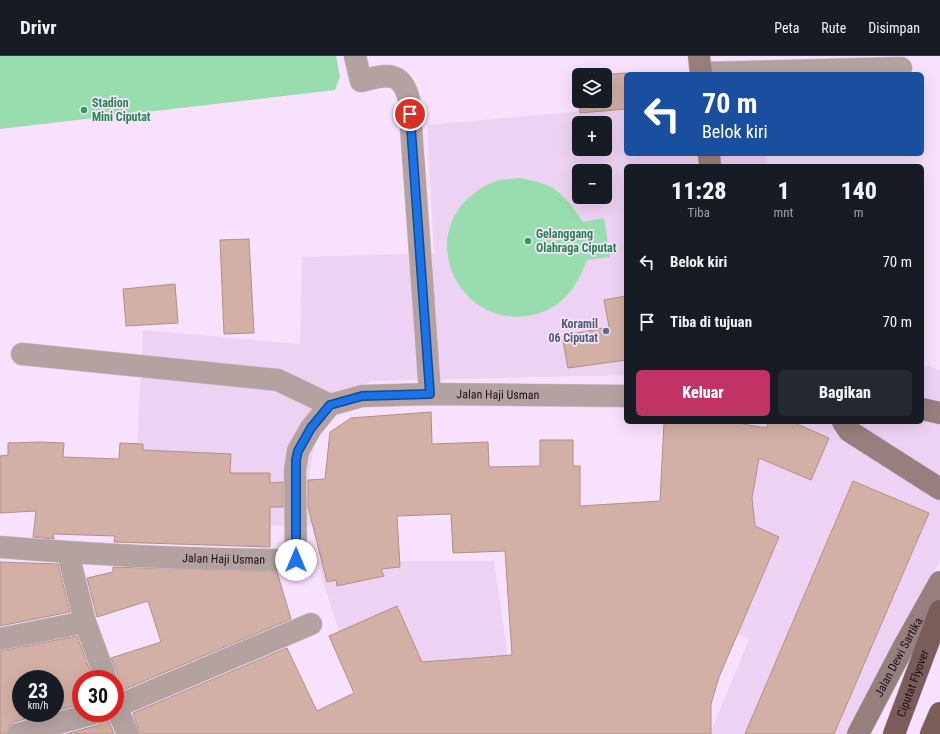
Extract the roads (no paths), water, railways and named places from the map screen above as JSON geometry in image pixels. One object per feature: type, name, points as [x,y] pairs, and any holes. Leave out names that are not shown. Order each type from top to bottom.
[{"type":"highway","name":"Ciputat Flyover","points":[[894,734],[940,611]]},
{"type":"highway","points":[[932,734],[940,713]]},
{"type":"main road","points":[[924,410],[940,414]]},
{"type":"main road","points":[[844,424],[849,431],[940,489]]},
{"type":"main road","name":"Jalan Dewi Sartika","points":[[858,734],[903,648],[940,582]]},
{"type":"street","points":[[356,56],[361,81],[387,74],[403,85],[409,99],[430,394]]},
{"type":"street","points":[[701,68],[901,68]]},
{"type":"street","points":[[22,354],[278,380],[330,405]]},
{"type":"street","name":"Jalan Haji Usman","points":[[0,547],[68,553],[225,560],[296,560],[296,470],[298,451],[311,428],[330,405],[362,396],[430,394],[624,396]]},
{"type":"street","points":[[68,553],[85,622],[103,670]]},
{"type":"street","points":[[0,639],[85,622]]},
{"type":"street","points":[[124,702],[311,624]]},
{"type":"street","points":[[18,734],[72,719]]},
{"type":"street","points":[[122,722],[128,734]]},
{"type":"place","name":"Stadion Mini Ciputat","points":[[84,110]]},
{"type":"place","name":"Gelanggang Olahraga Ciputat","points":[[528,241]]},
{"type":"place","name":"Koramil 06 Ciputat","points":[[606,331]]}]
